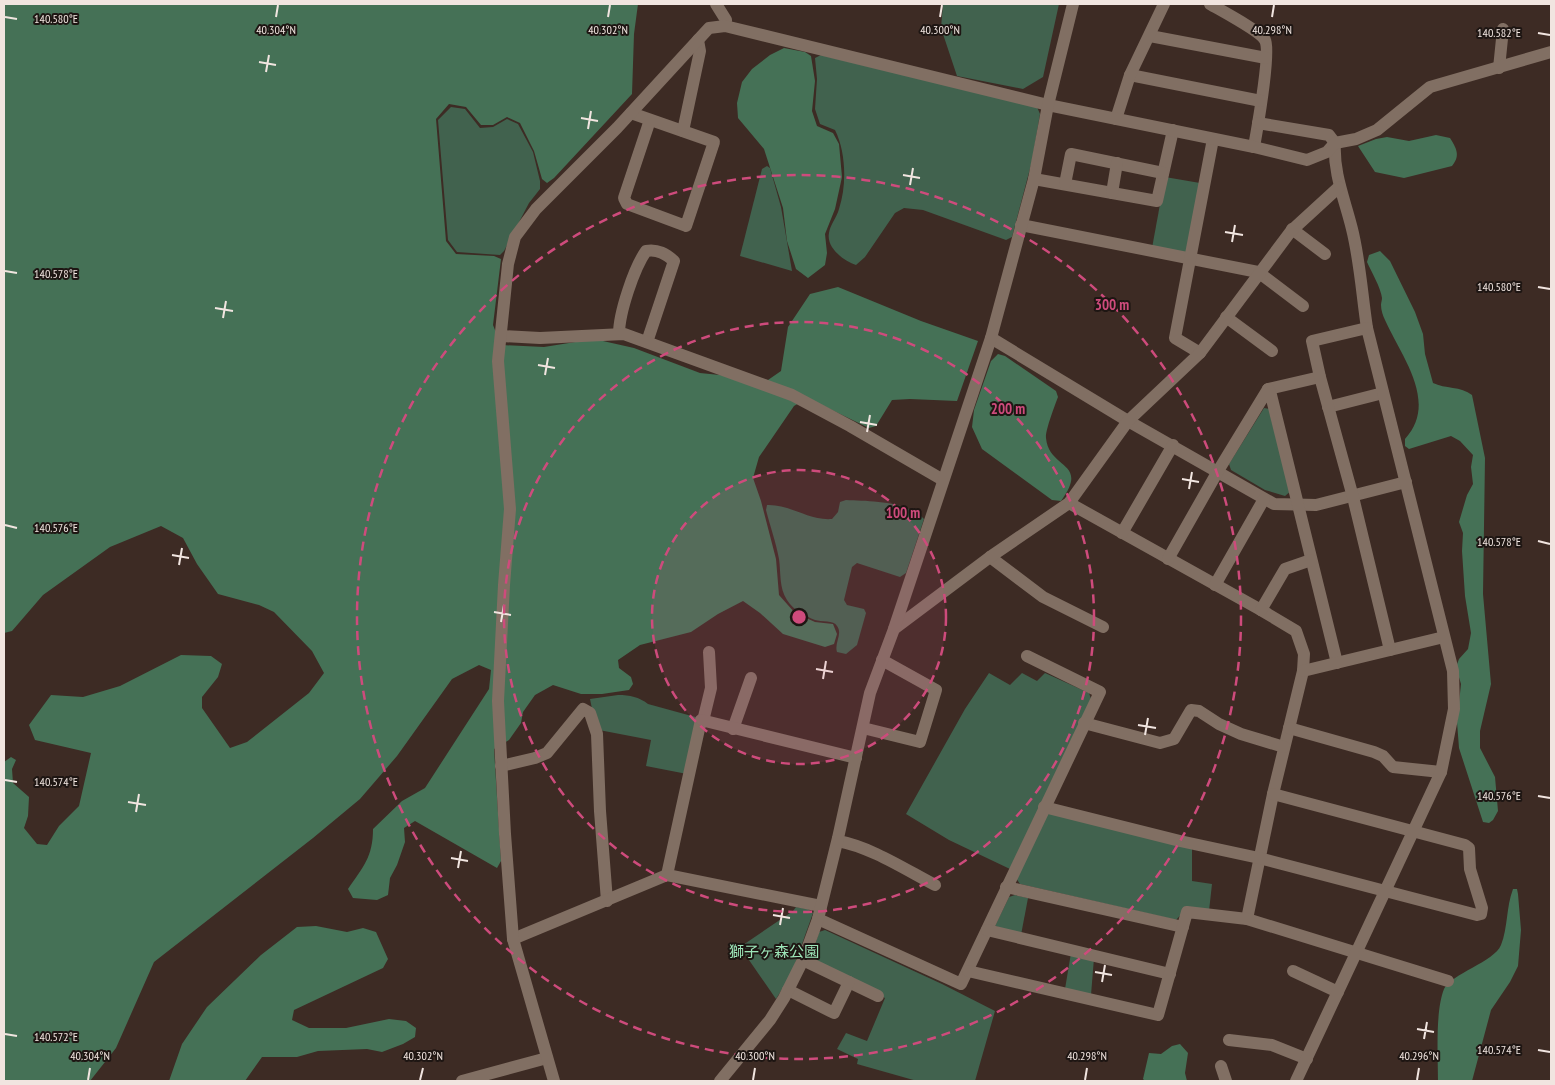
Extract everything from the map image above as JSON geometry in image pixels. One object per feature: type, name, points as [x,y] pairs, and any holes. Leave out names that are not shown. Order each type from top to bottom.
[{"type":"street","points":[[716,4],[726,20],[725,26]]},
{"type":"street","points":[[720,1081],[770,1020],[788,990],[803,960],[819,912],[838,841],[870,694],[894,629],[991,338],[1034,179],[1048,105],[1073,4]]},
{"type":"street","points":[[1116,119],[1130,75],[1164,4]]},
{"type":"street","points":[[1210,4],[1258,33],[1265,40],[1266,58],[1254,147]]},
{"type":"street","points":[[554,1081],[532,1000],[512,939],[501,766],[498,702],[510,509],[498,361],[508,264],[515,237],[536,209],[631,113],[709,28],[725,26],[1048,105],[1254,147],[1307,160],[1327,152],[1335,143],[1356,139],[1377,130],[1430,87],[1551,52]]},
{"type":"street","points":[[1499,68],[1502,29]]},
{"type":"street","points":[[1150,36],[1266,58]]},
{"type":"street","points":[[683,131],[700,51],[698,40]]},
{"type":"street","points":[[1130,75],[1261,101]]},
{"type":"street","points":[[631,113],[714,142],[686,226],[627,204],[624,198],[650,120]]},
{"type":"street","points":[[1258,123],[1329,135],[1335,143],[1334,156],[1339,187],[1352,230],[1367,328],[1453,671],[1454,709],[1440,772],[1296,1081]]},
{"type":"street","points":[[1034,179],[1157,201],[1173,130]]},
{"type":"street","points":[[1200,353],[1175,338],[1213,139]]},
{"type":"street","points":[[1065,184],[1071,154],[1163,173]]},
{"type":"street","points":[[1112,193],[1117,164]]},
{"type":"street","points":[[894,629],[990,557],[1069,503],[1128,421],[1200,353],[1258,272],[1292,229],[1339,187]]},
{"type":"street","points":[[1021,225],[1258,272],[1303,306]]},
{"type":"street","points":[[1292,229],[1325,254]]},
{"type":"street","points":[[618,334],[625,304],[641,259],[646,251],[658,251],[674,261],[648,342]]},
{"type":"street","points":[[1226,316],[1272,351]]},
{"type":"street","points":[[1367,328],[1312,341],[1353,497],[1390,650]]},
{"type":"street","points":[[501,336],[540,338],[624,334],[792,395],[943,480]]},
{"type":"street","points":[[991,338],[1128,421],[1274,504],[1316,505],[1406,482]]},
{"type":"street","points":[[1168,558],[1268,389],[1320,377]]},
{"type":"street","points":[[1268,389],[1299,505],[1337,663]]},
{"type":"street","points":[[1328,407],[1383,393]]},
{"type":"street","points":[[1122,533],[1172,446]]},
{"type":"street","points":[[1215,585],[1264,499]]},
{"type":"street","points":[[1069,503],[1296,631],[1304,654],[1303,671],[1273,794],[1247,920]]},
{"type":"street","points":[[990,557],[1043,597],[1103,627]]},
{"type":"street","points":[[1261,610],[1285,569],[1311,560]]},
{"type":"street","points":[[1303,671],[1444,637]]},
{"type":"street","points":[[668,875],[689,771],[711,688],[709,652]]},
{"type":"street","points":[[512,939],[668,875],[819,912],[962,984],[1006,887],[1100,692],[1027,656]]},
{"type":"street","points":[[862,728],[920,742],[936,690],[882,660]]},
{"type":"street","points":[[733,728],[751,678]]},
{"type":"street","points":[[501,766],[547,753],[583,709],[590,713],[597,734],[600,811],[607,901]]},
{"type":"street","points":[[1084,723],[1160,743],[1174,739],[1191,710],[1199,711],[1219,724],[1242,734],[1284,747]]},
{"type":"street","points":[[703,721],[856,758]]},
{"type":"street","points":[[1289,728],[1374,752],[1383,756],[1394,767],[1440,772]]},
{"type":"street","points":[[1044,807],[1180,841],[1259,858],[1477,915],[1481,914],[1482,908],[1470,869],[1469,848],[1465,844],[1273,794]]},
{"type":"street","points":[[838,841],[890,861],[935,885]]},
{"type":"street","points":[[1006,887],[1183,927]]},
{"type":"street","points":[[968,971],[1158,1015],[1187,912],[1247,920],[1448,981]]},
{"type":"street","points":[[987,930],[1170,974]]},
{"type":"street","points":[[803,960],[878,996]]},
{"type":"street","points":[[1294,971],[1338,992]]},
{"type":"street","points":[[788,990],[834,1013],[849,982]]},
{"type":"street","points":[[1229,1040],[1272,1045],[1307,1059]]},
{"type":"street","points":[[462,1081],[547,1058]]},
{"type":"street","points":[[1221,1066],[1226,1081]]},
{"type":"green space","points":[[4,4],[638,4],[634,34],[632,94],[554,178],[547,183],[542,179],[534,151],[520,123],[507,117],[493,125],[481,125],[466,107],[449,104],[436,119],[446,241],[456,254],[494,256],[501,259],[493,325],[501,345],[544,347],[594,339],[634,348],[700,373],[768,380],[781,371],[788,327],[810,294],[838,287],[921,321],[978,341],[957,401],[892,400],[876,426],[869,428],[807,398],[794,406],[759,457],[753,478],[776,559],[779,595],[795,613],[815,622],[833,624],[837,634],[834,644],[825,647],[783,634],[760,613],[743,601],[718,614],[691,632],[640,645],[618,660],[619,668],[631,677],[633,684],[629,690],[602,694],[581,694],[553,685],[535,695],[523,712],[521,723],[509,740],[494,749],[501,861],[497,868],[415,821],[404,828],[405,842],[390,878],[388,895],[377,900],[353,898],[348,889],[363,868],[369,854],[373,839],[373,829],[402,801],[425,788],[489,689],[491,670],[479,665],[452,679],[397,756],[360,799],[154,962],[116,1048],[90,1081],[4,1081],[4,762],[11,757],[16,760],[12,769],[13,783],[29,797],[28,816],[24,828],[37,844],[47,845],[59,826],[79,806],[91,753],[35,740],[29,725],[51,695],[83,697],[120,686],[181,655],[211,656],[222,664],[218,677],[202,697],[202,708],[230,748],[247,742],[309,693],[324,673],[312,651],[274,612],[259,605],[218,594],[197,564],[183,538],[161,526],[110,547],[43,595],[12,631],[4,633]]},
{"type":"green space","points":[[943,4],[1059,4],[1043,77],[1023,89],[957,76],[941,28]]},
{"type":"green space","points":[[784,48],[805,52],[811,56],[815,81],[812,111],[817,126],[833,133],[839,144],[842,177],[835,209],[825,234],[827,253],[825,265],[808,278],[796,269],[787,241],[783,208],[764,149],[738,118],[737,103],[742,82],[752,69],[770,55]]},
{"type":"green space","points":[[821,55],[1037,107],[1040,114],[1032,161],[1012,237],[1006,240],[923,210],[904,208],[895,213],[865,257],[856,265],[837,253],[830,244],[829,233],[842,200],[844,169],[839,139],[835,130],[820,124],[815,109],[817,79],[815,58]]},
{"type":"green space","points":[[451,107],[465,109],[480,128],[493,127],[507,119],[518,124],[533,152],[540,189],[529,203],[504,251],[500,255],[457,252],[448,240],[438,120]]},
{"type":"green space","points":[[1436,135],[1450,138],[1457,152],[1455,162],[1452,166],[1404,178],[1375,172],[1358,146],[1387,137],[1409,141]]},
{"type":"green space","points":[[767,166],[770,168],[781,207],[792,271],[740,256],[762,169]]},
{"type":"green space","points":[[1165,177],[1200,183],[1186,254],[1152,248]]},
{"type":"green space","points":[[1380,251],[1390,261],[1415,312],[1423,334],[1425,354],[1433,383],[1463,390],[1472,395],[1485,458],[1483,594],[1491,684],[1480,731],[1480,748],[1495,777],[1498,811],[1489,823],[1483,822],[1459,748],[1457,722],[1461,684],[1456,667],[1459,659],[1468,649],[1471,633],[1465,596],[1462,551],[1463,533],[1459,522],[1467,495],[1473,484],[1471,467],[1473,455],[1460,441],[1451,436],[1409,449],[1405,446],[1405,439],[1415,425],[1418,395],[1414,379],[1384,317],[1381,307],[1381,294],[1367,262],[1369,255]]},
{"type":"green space","points":[[998,354],[1005,356],[1056,391],[1058,397],[1046,438],[1054,456],[1070,472],[1069,488],[1061,501],[1052,500],[982,449],[972,427],[974,410],[991,361]]},
{"type":"green space","points":[[1264,408],[1270,409],[1291,491],[1285,496],[1265,490],[1231,470],[1229,464]]},
{"type":"green space","points":[[846,500],[898,505],[917,513],[924,519],[906,573],[900,577],[857,563],[852,567],[844,600],[847,605],[864,609],[866,613],[857,645],[846,654],[837,652],[839,629],[835,624],[807,617],[796,610],[784,595],[778,553],[766,510],[767,505],[775,505],[815,518],[832,519],[838,512],[840,502]]},
{"type":"green space","points":[[989,673],[1010,685],[1022,673],[1037,681],[1045,673],[1089,693],[1091,699],[1010,869],[949,840],[906,814],[965,709]]},
{"type":"green space","points":[[618,695],[634,697],[648,704],[699,718],[687,774],[646,766],[651,740],[596,728],[590,699]]},
{"type":"green space","points":[[1046,811],[1192,847],[1192,881],[1212,884],[1209,911],[1187,908],[1176,920],[1020,884],[1016,878]]},
{"type":"green space","points":[[1513,889],[1517,889],[1518,894],[1521,930],[1518,966],[1510,982],[1491,1010],[1472,1081],[1438,1081],[1438,1022],[1444,989],[1455,978],[1497,951],[1503,938]]},
{"type":"green space","points":[[1015,895],[1028,898],[1021,935],[995,926],[1009,897]]},
{"type":"green space","name":"獅子ヶ森公園","points":[[796,907],[808,909],[813,913],[791,975],[776,999],[740,947],[793,911]]},
{"type":"green space","points":[[316,926],[347,932],[363,928],[376,932],[388,959],[383,968],[294,1010],[292,1020],[309,1028],[346,1028],[389,1019],[406,1021],[416,1028],[415,1037],[382,1052],[367,1049],[318,1051],[297,1057],[262,1057],[245,1081],[169,1081],[182,1044],[207,1007],[261,955],[297,927]]},
{"type":"green space","points":[[825,930],[942,984],[995,1011],[975,1081],[917,1081],[857,1064],[858,1059],[837,1049],[846,1033],[867,1041],[885,998],[810,961],[819,932]]},
{"type":"green space","points":[[1071,953],[1094,958],[1091,995],[1065,989]]},
{"type":"green space","points":[[1180,1044],[1188,1053],[1185,1073],[1187,1081],[1145,1081],[1143,1079],[1149,1053],[1161,1054],[1172,1046]]}]
